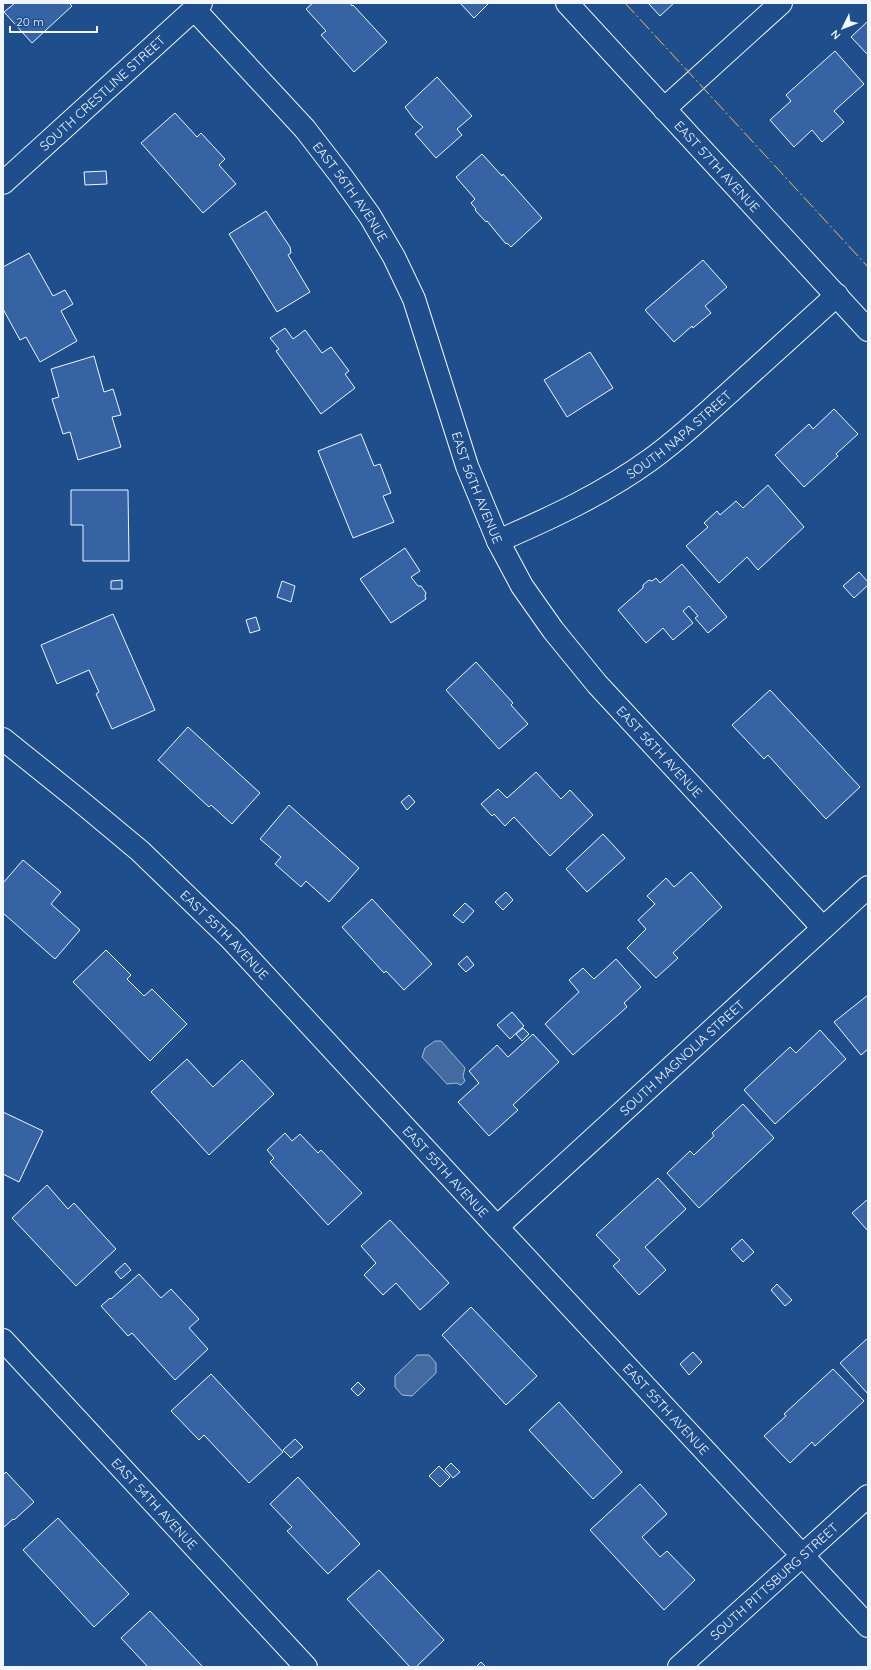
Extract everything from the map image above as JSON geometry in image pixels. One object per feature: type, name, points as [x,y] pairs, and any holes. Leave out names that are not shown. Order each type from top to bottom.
[{"type":"street","name":"EAST 57TH AVENUE","points":[[566,3],[868,330]]},
{"type":"street","points":[[664,109],[781,3]]},
{"type":"street","name":"SOUTH CRESTLINE STREET","points":[[3,183],[197,6]]},
{"type":"street","name":"EAST 56TH AVENUE","points":[[197,6],[305,129],[347,183],[370,216],[394,257],[414,299],[467,466],[498,541],[522,586],[553,630],[596,684],[823,928]]},
{"type":"street","name":"SOUTH NAPA STREET","points":[[498,541],[584,501],[651,460],[681,437],[837,295]]},
{"type":"street","name":"EAST 55TH AVENUE","points":[[3,739],[140,851],[219,927],[803,1554],[868,1626]]},
{"type":"street","name":"SOUTH MAGNOLIA STREET","points":[[497,1227],[868,887]]},
{"type":"street","name":"EAST 54TH AVENUE","points":[[3,1340],[306,1667]]},
{"type":"street","name":"SOUTH PITTSBURG STREET","points":[[679,1667],[868,1496]]},
{"type":"water","points":[[435,1041],[441,1041],[465,1068],[463,1076],[465,1081],[461,1085],[456,1083],[447,1084],[422,1057],[425,1048]]},
{"type":"water","points":[[417,1355],[429,1355],[436,1363],[436,1373],[412,1396],[402,1395],[395,1387],[395,1376]]},
{"type":"building","points":[[15,3],[69,3],[72,6],[32,43],[4,12]]},
{"type":"building","points":[[313,3],[350,3],[387,42],[354,72],[321,35],[326,31],[306,9]]},
{"type":"building","points":[[460,3],[489,3],[474,18]]},
{"type":"building","points":[[648,3],[674,3],[660,16]]},
{"type":"building","points":[[868,21],[868,55],[851,37]]},
{"type":"building","points":[[835,51],[864,84],[834,111],[844,122],[822,142],[812,130],[794,147],[770,120],[791,101],[786,95]]},
{"type":"building","points":[[437,77],[472,116],[457,129],[462,135],[436,158],[415,134],[423,127],[414,119],[405,107]]},
{"type":"building","points":[[175,113],[197,137],[201,133],[225,159],[219,165],[236,184],[203,213],[141,143]]},
{"type":"building","points":[[482,154],[502,176],[503,174],[542,218],[511,247],[507,243],[506,244],[487,221],[486,222],[475,210],[476,209],[471,203],[475,199],[456,177]]},
{"type":"building","points":[[106,171],[107,184],[85,185],[84,172]]},
{"type":"building","points":[[266,211],[290,247],[291,253],[288,255],[310,292],[277,312],[229,234]]},
{"type":"building","points":[[29,253],[53,296],[65,290],[73,304],[61,311],[77,341],[40,362],[26,337],[20,340],[3,309],[3,267]]},
{"type":"building","points":[[703,260],[727,287],[705,306],[711,313],[693,328],[692,326],[674,342],[645,310]]},
{"type":"building","points":[[285,328],[293,339],[305,330],[322,353],[331,347],[349,371],[345,374],[355,388],[321,414],[276,351],[279,349],[270,338]]},
{"type":"building","points":[[590,352],[613,388],[567,417],[544,380]]},
{"type":"building","points":[[94,356],[104,392],[113,389],[121,415],[112,417],[121,447],[78,460],[70,432],[63,434],[52,399],[59,397],[51,369]]},
{"type":"building","points":[[834,409],[858,434],[836,454],[838,456],[804,487],[775,455],[809,424],[813,429]]},
{"type":"building","points":[[361,434],[374,466],[380,464],[391,493],[383,496],[394,522],[353,538],[318,451]]},
{"type":"building","points":[[768,485],[804,527],[758,570],[747,557],[719,583],[686,546],[708,527],[704,523],[717,511],[720,515],[736,501],[743,508]]},
{"type":"building","points":[[71,490],[128,490],[129,561],[83,561],[83,525],[71,525]]},
{"type":"building","points":[[405,548],[420,571],[411,577],[426,593],[426,599],[391,623],[360,579]]},
{"type":"building","points":[[682,564],[727,617],[708,633],[695,618],[698,616],[689,606],[683,611],[693,623],[673,640],[663,628],[646,643],[618,610],[643,588],[643,585],[649,580],[652,581],[656,578],[660,583]]},
{"type":"building","points":[[859,572],[868,582],[868,585],[854,598],[843,586]]},
{"type":"building","points":[[122,580],[122,589],[111,589],[111,581]]},
{"type":"building","points":[[282,581],[295,586],[291,602],[277,597]]},
{"type":"building","points":[[113,614],[155,710],[112,729],[96,694],[99,692],[89,670],[57,684],[41,645]]},
{"type":"building","points":[[256,617],[260,630],[250,633],[246,620]]},
{"type":"building","points":[[476,662],[513,703],[511,705],[528,724],[499,749],[446,690]]},
{"type":"building","points":[[770,690],[860,787],[826,819],[768,755],[764,759],[732,725]]},
{"type":"building","points":[[188,727],[260,793],[232,824],[211,805],[209,807],[158,760]]},
{"type":"building","points":[[536,772],[561,799],[570,790],[593,815],[550,856],[514,817],[505,826],[494,814],[492,816],[481,804],[498,789],[507,798]]},
{"type":"building","points":[[409,795],[415,802],[407,810],[401,802]]},
{"type":"building","points":[[289,805],[359,868],[329,902],[306,881],[301,887],[275,864],[281,857],[260,839]]},
{"type":"building","points":[[603,834],[625,858],[587,892],[566,869]]},
{"type":"building","points":[[23,860],[61,892],[51,904],[80,930],[55,959],[3,913],[3,883]]},
{"type":"building","points":[[691,872],[722,907],[673,953],[678,958],[656,978],[627,948],[646,929],[638,920],[655,904],[647,896],[666,878],[674,887]]},
{"type":"building","points":[[506,892],[513,900],[503,910],[495,902]]},
{"type":"building","points":[[372,899],[432,964],[404,990],[386,971],[384,973],[342,927]]},
{"type":"building","points":[[465,903],[474,911],[463,923],[453,915]]},
{"type":"building","points":[[106,950],[131,975],[127,979],[144,996],[152,989],[187,1024],[150,1061],[73,982]]},
{"type":"building","points":[[467,956],[474,965],[466,972],[458,964]]},
{"type":"building","points":[[616,959],[641,987],[624,1003],[627,1007],[573,1055],[545,1024],[579,992],[569,980],[583,968],[594,979]]},
{"type":"building","points":[[868,995],[868,1049],[861,1055],[834,1022]]},
{"type":"building","points":[[512,1012],[524,1026],[510,1039],[497,1025]]},
{"type":"building","points":[[523,1028],[529,1034],[522,1041],[516,1034]]},
{"type":"building","points":[[820,1030],[846,1059],[775,1124],[744,1090],[790,1047],[796,1053]]},
{"type":"building","points":[[533,1034],[559,1062],[513,1105],[518,1110],[489,1136],[458,1102],[479,1083],[469,1071],[497,1045],[508,1057]]},
{"type":"building","points":[[187,1059],[213,1087],[242,1060],[274,1094],[209,1155],[151,1092]]},
{"type":"building","points":[[743,1104],[774,1138],[699,1208],[667,1173],[690,1151],[694,1155],[714,1136],[712,1133]]},
{"type":"building","points":[[3,1112],[43,1131],[19,1182],[3,1174]]},
{"type":"building","points":[[285,1133],[292,1141],[300,1134],[318,1153],[321,1150],[362,1193],[328,1225],[270,1162],[274,1158],[267,1150]]},
{"type":"building","points":[[658,1178],[686,1209],[645,1247],[666,1270],[639,1295],[613,1266],[620,1260],[596,1235]]},
{"type":"building","points":[[47,1185],[68,1209],[74,1203],[116,1249],[76,1286],[12,1218]]},
{"type":"building","points":[[868,1199],[868,1231],[852,1213]]},
{"type":"building","points":[[390,1220],[449,1283],[420,1310],[396,1283],[383,1295],[364,1275],[376,1263],[361,1246]]},
{"type":"building","points":[[742,1239],[754,1252],[743,1262],[731,1249]]},
{"type":"building","points":[[125,1263],[131,1270],[121,1279],[115,1272]]},
{"type":"building","points":[[139,1274],[161,1298],[171,1289],[199,1319],[189,1328],[208,1349],[175,1380],[132,1333],[128,1336],[101,1306]]},
{"type":"building","points":[[777,1284],[792,1300],[785,1306],[771,1290]]},
{"type":"building","points":[[471,1307],[537,1376],[506,1405],[442,1335]]},
{"type":"building","points":[[868,1338],[868,1394],[840,1363]]},
{"type":"building","points":[[693,1352],[702,1362],[689,1375],[680,1364]]},
{"type":"building","points":[[833,1369],[864,1401],[815,1446],[812,1442],[790,1463],[764,1436],[786,1416],[784,1414]]},
{"type":"building","points":[[211,1374],[283,1452],[249,1483],[204,1435],[199,1440],[171,1411]]},
{"type":"building","points":[[358,1382],[365,1389],[358,1396],[351,1389]]},
{"type":"building","points":[[559,1402],[622,1472],[593,1499],[529,1430]]},
{"type":"building","points":[[295,1439],[303,1447],[291,1458],[283,1450]]},
{"type":"building","points":[[451,1463],[460,1472],[453,1478],[445,1469]]},
{"type":"building","points":[[439,1466],[450,1477],[440,1487],[429,1476]]},
{"type":"building","points":[[6,1472],[34,1502],[3,1528],[3,1475]]},
{"type":"building","points":[[298,1477],[360,1544],[328,1574],[287,1531],[292,1527],[270,1504]]},
{"type":"building","points":[[640,1484],[667,1514],[642,1537],[660,1557],[667,1551],[695,1580],[664,1610],[590,1530]]},
{"type":"building","points":[[58,1518],[129,1594],[94,1627],[23,1550]]},
{"type":"building","points":[[379,1570],[444,1640],[416,1667],[410,1667],[347,1599]]},
{"type":"building","points":[[150,1611],[203,1667],[148,1667],[121,1638]]},
{"type":"building","points":[[481,1662],[486,1667],[476,1667]]},
{"type":"power","points":[[625,3],[868,267]]}]
